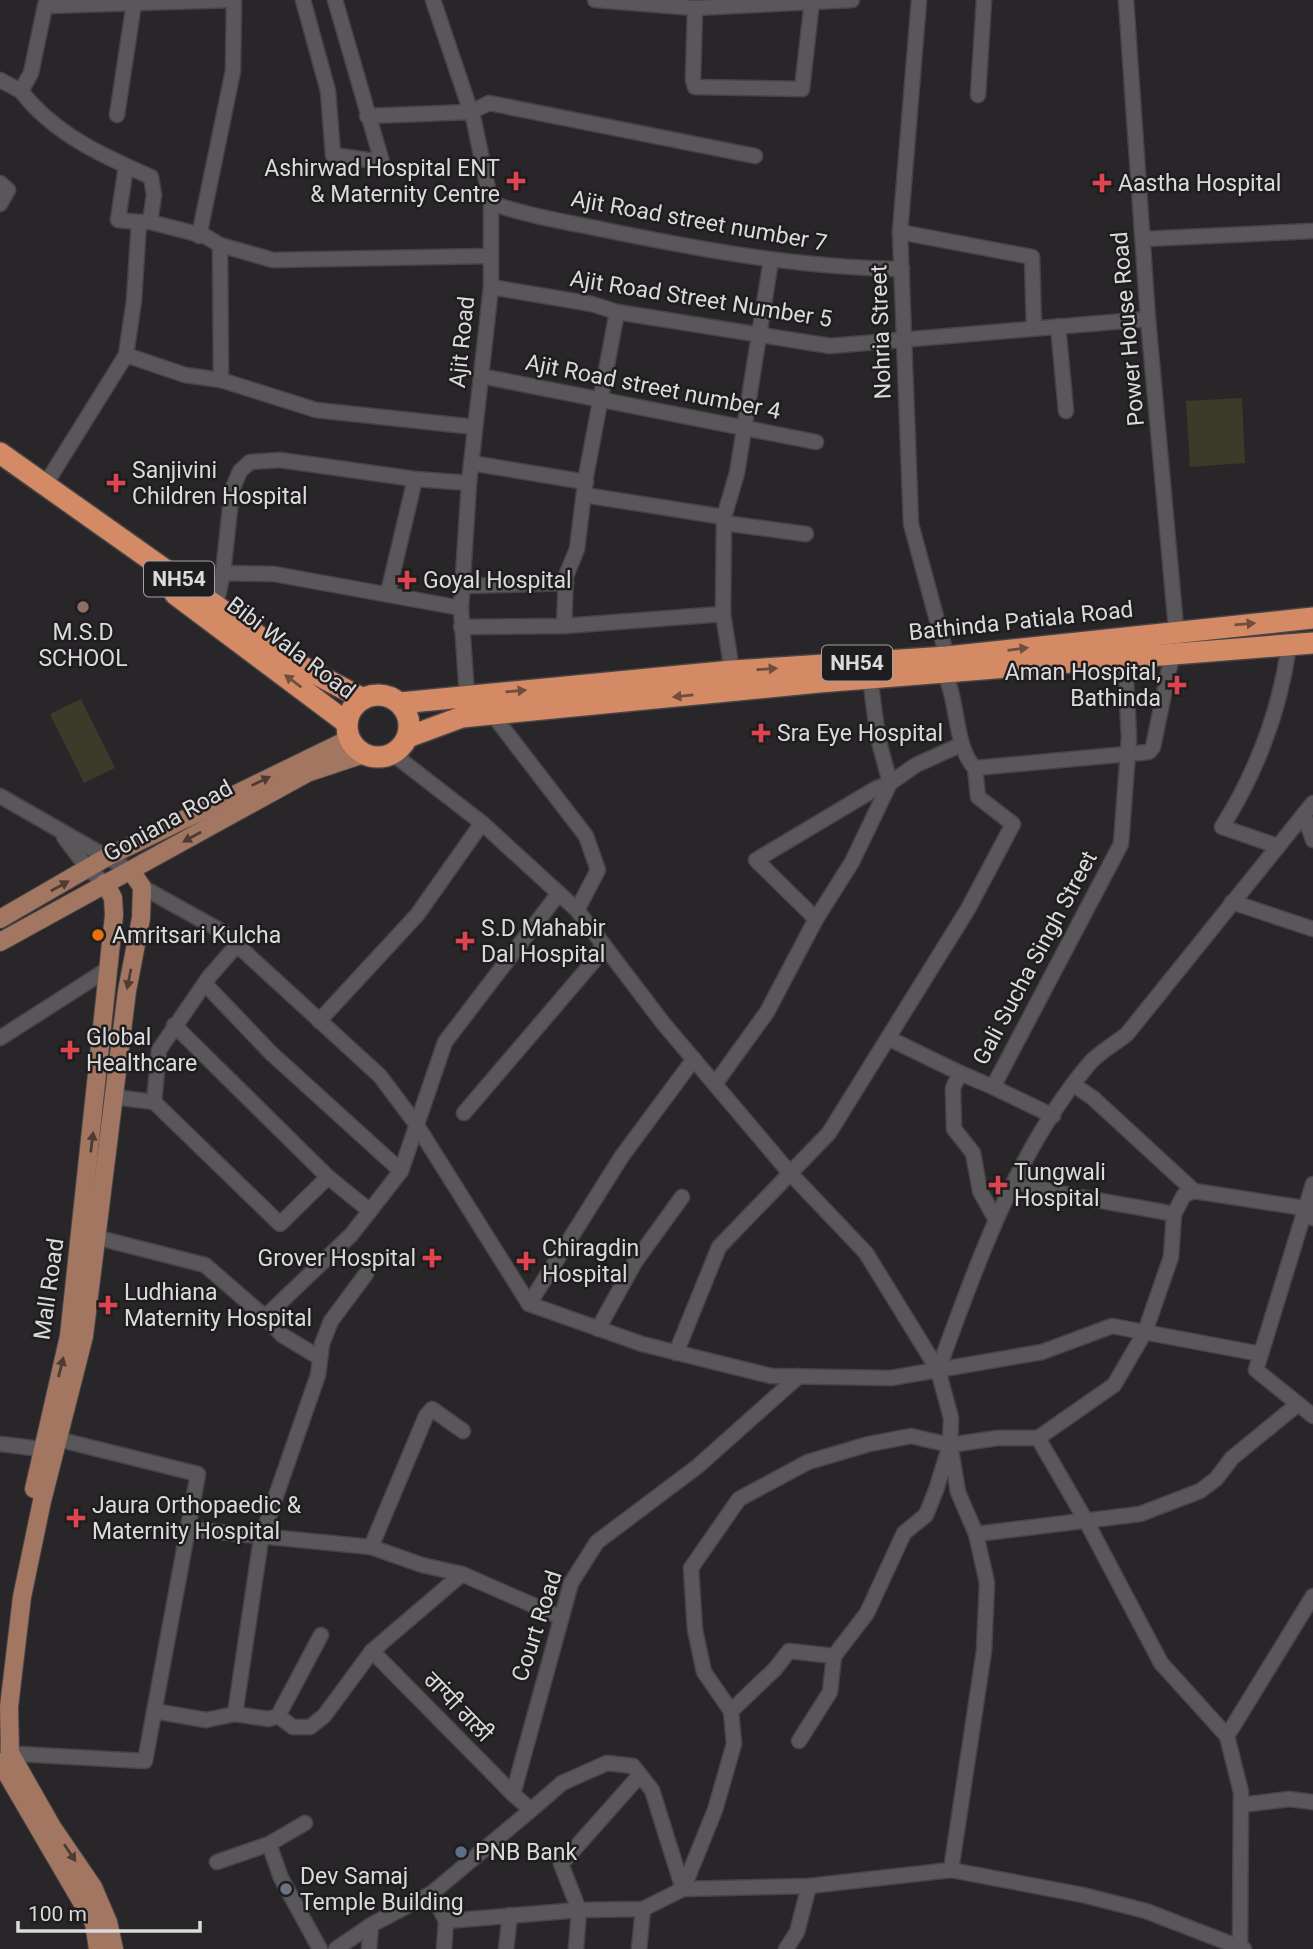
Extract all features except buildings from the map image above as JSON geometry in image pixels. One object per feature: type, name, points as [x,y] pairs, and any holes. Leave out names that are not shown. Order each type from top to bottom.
[{"type":"highway","name":"NH54","points":[[0,453],[301,666],[363,699],[382,695],[400,703]]},
{"type":"highway","name":"Bibi Wala Road","points":[[0,467],[285,674],[353,739]]},
{"type":"highway","name":"Bathinda Patiala Road","points":[[400,703],[732,671],[946,665],[1177,630],[1313,618]]},
{"type":"highway","name":"NH54","points":[[393,754],[408,737],[462,717],[870,678],[946,665],[1125,659],[1313,643]]},
{"type":"highway","points":[[363,699],[355,705],[353,739],[373,757],[393,754]]},
{"type":"highway","points":[[400,703],[408,720],[408,737]]},
{"type":"main road","name":"Goniana Road","points":[[0,919],[89,870],[107,857],[353,739]]},
{"type":"main road","name":"Goniana Road","points":[[0,942],[307,773],[353,739]]},
{"type":"main road","points":[[98,1949],[94,1923],[3,1756],[22,1597],[57,1439],[84,1336],[127,991],[141,918],[142,887],[131,871]]},
{"type":"main road","name":"Mall Road","points":[[0,1699],[9,1615],[41,1449],[69,1336],[114,915],[113,898],[105,883]]},
{"type":"main road","points":[[3,1756],[93,1887],[108,1922],[114,1949]]},
{"type":"street","points":[[21,91],[31,73],[46,3],[233,0],[233,71],[199,236]]},
{"type":"street","points":[[303,0],[327,91],[333,155],[382,162],[335,0]]},
{"type":"street","name":"Ajit Road","points":[[433,0],[471,112],[491,203],[491,287],[469,483],[461,608],[461,627],[467,657],[467,696]]},
{"type":"street","points":[[595,0],[670,2],[695,8],[852,0]]},
{"type":"street","name":"Nohria Street","points":[[919,0],[900,232],[911,524],[962,734],[960,745]]},
{"type":"street","points":[[978,94],[984,0]]},
{"type":"street","name":"Power House Road","points":[[1126,0],[1148,319],[1177,630],[1153,747],[1149,752],[1126,753]]},
{"type":"street","points":[[695,8],[695,87],[802,89],[812,1]]},
{"type":"street","points":[[117,115],[134,3]]},
{"type":"street","points":[[0,80],[21,91],[36,110],[74,140],[151,177],[154,195],[145,222],[126,355],[45,485]]},
{"type":"street","points":[[367,116],[471,112],[489,103],[755,156]]},
{"type":"street","points":[[126,166],[118,219],[145,222],[199,236],[219,245],[273,260],[491,256]]},
{"type":"street","points":[[0,183],[8,190],[0,204]]},
{"type":"street","name":"Ajit Road street number 7","points":[[491,203],[652,240],[771,260],[848,268],[902,269]]},
{"type":"street","points":[[1143,239],[1313,230]]},
{"type":"street","points":[[900,232],[1032,257],[1034,328]]},
{"type":"street","points":[[219,245],[221,380]]},
{"type":"street","points":[[732,671],[723,614],[724,520],[737,473],[771,260]]},
{"type":"street","name":"Ajit Road Street Number 5","points":[[491,287],[592,304],[617,312],[830,346],[1148,319]]},
{"type":"street","points":[[564,626],[566,583],[577,549],[585,488],[617,312]]},
{"type":"street","points":[[1058,326],[1066,411]]},
{"type":"street","points":[[126,355],[185,376],[221,380],[316,410],[475,427]]},
{"type":"street","name":"Ajit Road street number 4","points":[[481,376],[602,402],[664,411],[743,430],[816,442]]},
{"type":"street","points":[[216,605],[223,573],[232,490],[240,471],[250,463],[279,460],[415,479],[469,483]]},
{"type":"street","points":[[471,463],[724,520],[806,534]]},
{"type":"street","points":[[388,593],[415,479]]},
{"type":"street","points":[[223,573],[274,574],[461,608]]},
{"type":"street","points":[[463,586],[566,583]]},
{"type":"street","points":[[461,627],[564,626],[723,614]]},
{"type":"street","points":[[1277,846],[1222,827],[1240,798],[1267,737],[1283,691],[1289,645]]},
{"type":"street","name":"Gali Sucha Singh Street","points":[[995,1218],[980,1191],[973,1153],[954,1129],[953,1087],[960,1073],[993,1087],[1121,844],[1129,738],[1125,659]]},
{"type":"street","points":[[715,1084],[767,1012],[816,919],[852,862],[890,783],[878,738],[870,678]]},
{"type":"street","points":[[493,715],[586,836],[598,870],[577,910]]},
{"type":"street","points":[[676,1353],[719,1247],[829,1133],[968,909],[1013,824],[978,797],[975,768],[960,745],[916,765],[890,783],[875,789],[756,860],[816,919]]},
{"type":"street","points":[[975,768],[1126,753]]},
{"type":"street","points":[[393,754],[482,823],[577,910],[694,1059],[789,1172],[866,1253],[938,1370],[951,1418],[950,1445],[958,1492],[976,1534],[987,1583],[984,1651],[951,1870]]},
{"type":"street","points":[[0,796],[61,834],[131,871]]},
{"type":"street","points":[[938,1370],[995,1218],[1053,1116],[1091,1062],[1127,1034],[1309,808]]},
{"type":"street","points":[[1309,808],[1313,841]]},
{"type":"street","points":[[319,1021],[417,915],[482,823]]},
{"type":"street","points":[[61,834],[89,870],[105,883]]},
{"type":"street","points":[[142,887],[223,932],[380,1076],[416,1124],[529,1304],[676,1353],[771,1376],[891,1378],[1042,1352],[1112,1326],[1261,1354]]},
{"type":"street","points":[[265,1317],[351,1235],[401,1171],[445,1042],[559,893]]},
{"type":"street","points":[[1232,902],[1313,929]]},
{"type":"street","points":[[464,1114],[593,962],[603,944]]},
{"type":"street","points":[[154,1102],[159,1050],[209,977],[237,945]]},
{"type":"street","points":[[0,1038],[108,969]]},
{"type":"street","points":[[206,985],[271,1054],[401,1171]]},
{"type":"street","points":[[174,1025],[328,1177],[370,1211]]},
{"type":"street","points":[[888,1038],[960,1073]]},
{"type":"street","points":[[529,1304],[622,1156],[694,1059]]},
{"type":"street","points":[[1074,1085],[1093,1098],[1195,1191]]},
{"type":"street","points":[[993,1087],[1053,1116]]},
{"type":"street","points":[[114,1097],[154,1102],[280,1224],[328,1177]]},
{"type":"street","points":[[1015,1181],[1057,1195],[1111,1201],[1174,1214]]},
{"type":"street","points":[[1313,1184],[1308,1213],[1256,1370],[1313,1416]]},
{"type":"street","points":[[683,1889],[715,1810],[734,1744],[731,1711],[704,1671],[695,1630],[691,1567],[739,1499],[808,1462],[869,1444],[911,1436],[950,1445],[997,1438],[1038,1438],[1114,1385],[1145,1332],[1171,1257],[1174,1214],[1184,1195],[1195,1191],[1308,1213]]},
{"type":"street","points":[[598,1329],[635,1262],[682,1197]]},
{"type":"street","points":[[95,1237],[205,1265],[282,1335],[320,1358]]},
{"type":"street","points":[[235,1714],[262,1536],[318,1375],[331,1321],[366,1274]]},
{"type":"street","name":"Court Road","points":[[513,1794],[571,1583],[597,1542],[698,1466],[799,1376]]},
{"type":"street","points":[[976,1534],[1140,1514],[1200,1491],[1216,1479],[1232,1458],[1298,1404]]},
{"type":"street","points":[[371,1547],[426,1416],[432,1409],[463,1431]]},
{"type":"street","points":[[446,1921],[579,1910],[643,1909],[683,1889],[809,1886],[951,1870],[1146,1911],[1242,1949],[1241,1792],[1227,1736],[1161,1663],[1085,1519],[1038,1438]]},
{"type":"street","points":[[3,1756],[145,1761],[198,1474],[57,1439]]},
{"type":"street","points":[[0,1444],[41,1449]]},
{"type":"street","points":[[799,1741],[830,1692],[834,1656],[867,1613],[904,1533],[926,1515],[950,1445]]},
{"type":"street","points":[[188,1529],[371,1547],[422,1565],[462,1574],[561,1617]]},
{"type":"street","points":[[278,1716],[293,1727],[310,1727],[324,1716],[372,1651],[462,1574]]},
{"type":"street","points":[[1227,1736],[1313,1596]]},
{"type":"street","points":[[154,1711],[206,1720],[235,1714],[269,1719],[278,1716],[321,1634]]},
{"type":"street","name":"ਗਾਂਧੀ ਗਲੀ","points":[[372,1651],[513,1794]]},
{"type":"street","points":[[731,1711],[775,1669],[789,1651],[834,1656]]},
{"type":"street","points":[[336,1949],[371,1925],[432,1893],[562,1783],[607,1762],[633,1766],[652,1790],[683,1889]]},
{"type":"street","points":[[576,1949],[579,1910],[561,1864],[640,1775]]},
{"type":"street","points":[[513,1794],[531,1810]]},
{"type":"street","points":[[1241,1805],[1289,1799],[1313,1802]]},
{"type":"street","points":[[217,1862],[269,1844],[305,1823]]},
{"type":"street","points":[[269,1844],[281,1878],[320,1949]]},
{"type":"street","points":[[786,1949],[797,1931],[809,1886]]},
{"type":"street","points":[[432,1893],[446,1921],[444,1949]]},
{"type":"street","points":[[639,1949],[643,1909]]},
{"type":"street","points":[[506,1949],[510,1915]]},
{"type":"street","points":[[369,1949],[371,1925]]},
{"type":"green space","points":[[1242,398],[1245,463],[1190,467],[1186,401]]},
{"type":"green space","points":[[81,699],[115,768],[84,783],[50,714]]},
{"type":"place","name":"Ashirwad Hospital ENT & Maternity Centre","points":[[516,181]]},
{"type":"place","name":"Aastha Hospital","points":[[1102,183]]},
{"type":"place","name":"Sanjivini Children Hospital","points":[[116,483]]},
{"type":"place","name":"Goyal Hospital","points":[[407,580]]},
{"type":"place","name":"M.S.D SCHOOL","points":[[83,607]]},
{"type":"place","name":"Aman Hospital, Bathinda","points":[[1177,685]]},
{"type":"place","name":"Sra Eye Hospital","points":[[761,733]]},
{"type":"place","name":"Amritsari Kulcha","points":[[98,935]]},
{"type":"place","name":"S.D Mahabir Dal Hospital","points":[[465,941]]},
{"type":"place","name":"Global Healthcare","points":[[70,1050]]},
{"type":"place","name":"Tungwali Hospital","points":[[998,1185]]},
{"type":"place","name":"Grover Hospital","points":[[432,1258]]},
{"type":"place","name":"Chiragdin Hospital","points":[[526,1261]]},
{"type":"place","name":"Ludhiana Maternity Hospital","points":[[108,1305]]},
{"type":"place","name":"Jaura Orthopaedic & Maternity Hospital","points":[[76,1518]]},
{"type":"place","name":"PNB Bank","points":[[461,1852]]},
{"type":"place","name":"Dev Samaj Temple Building","points":[[286,1889]]}]
